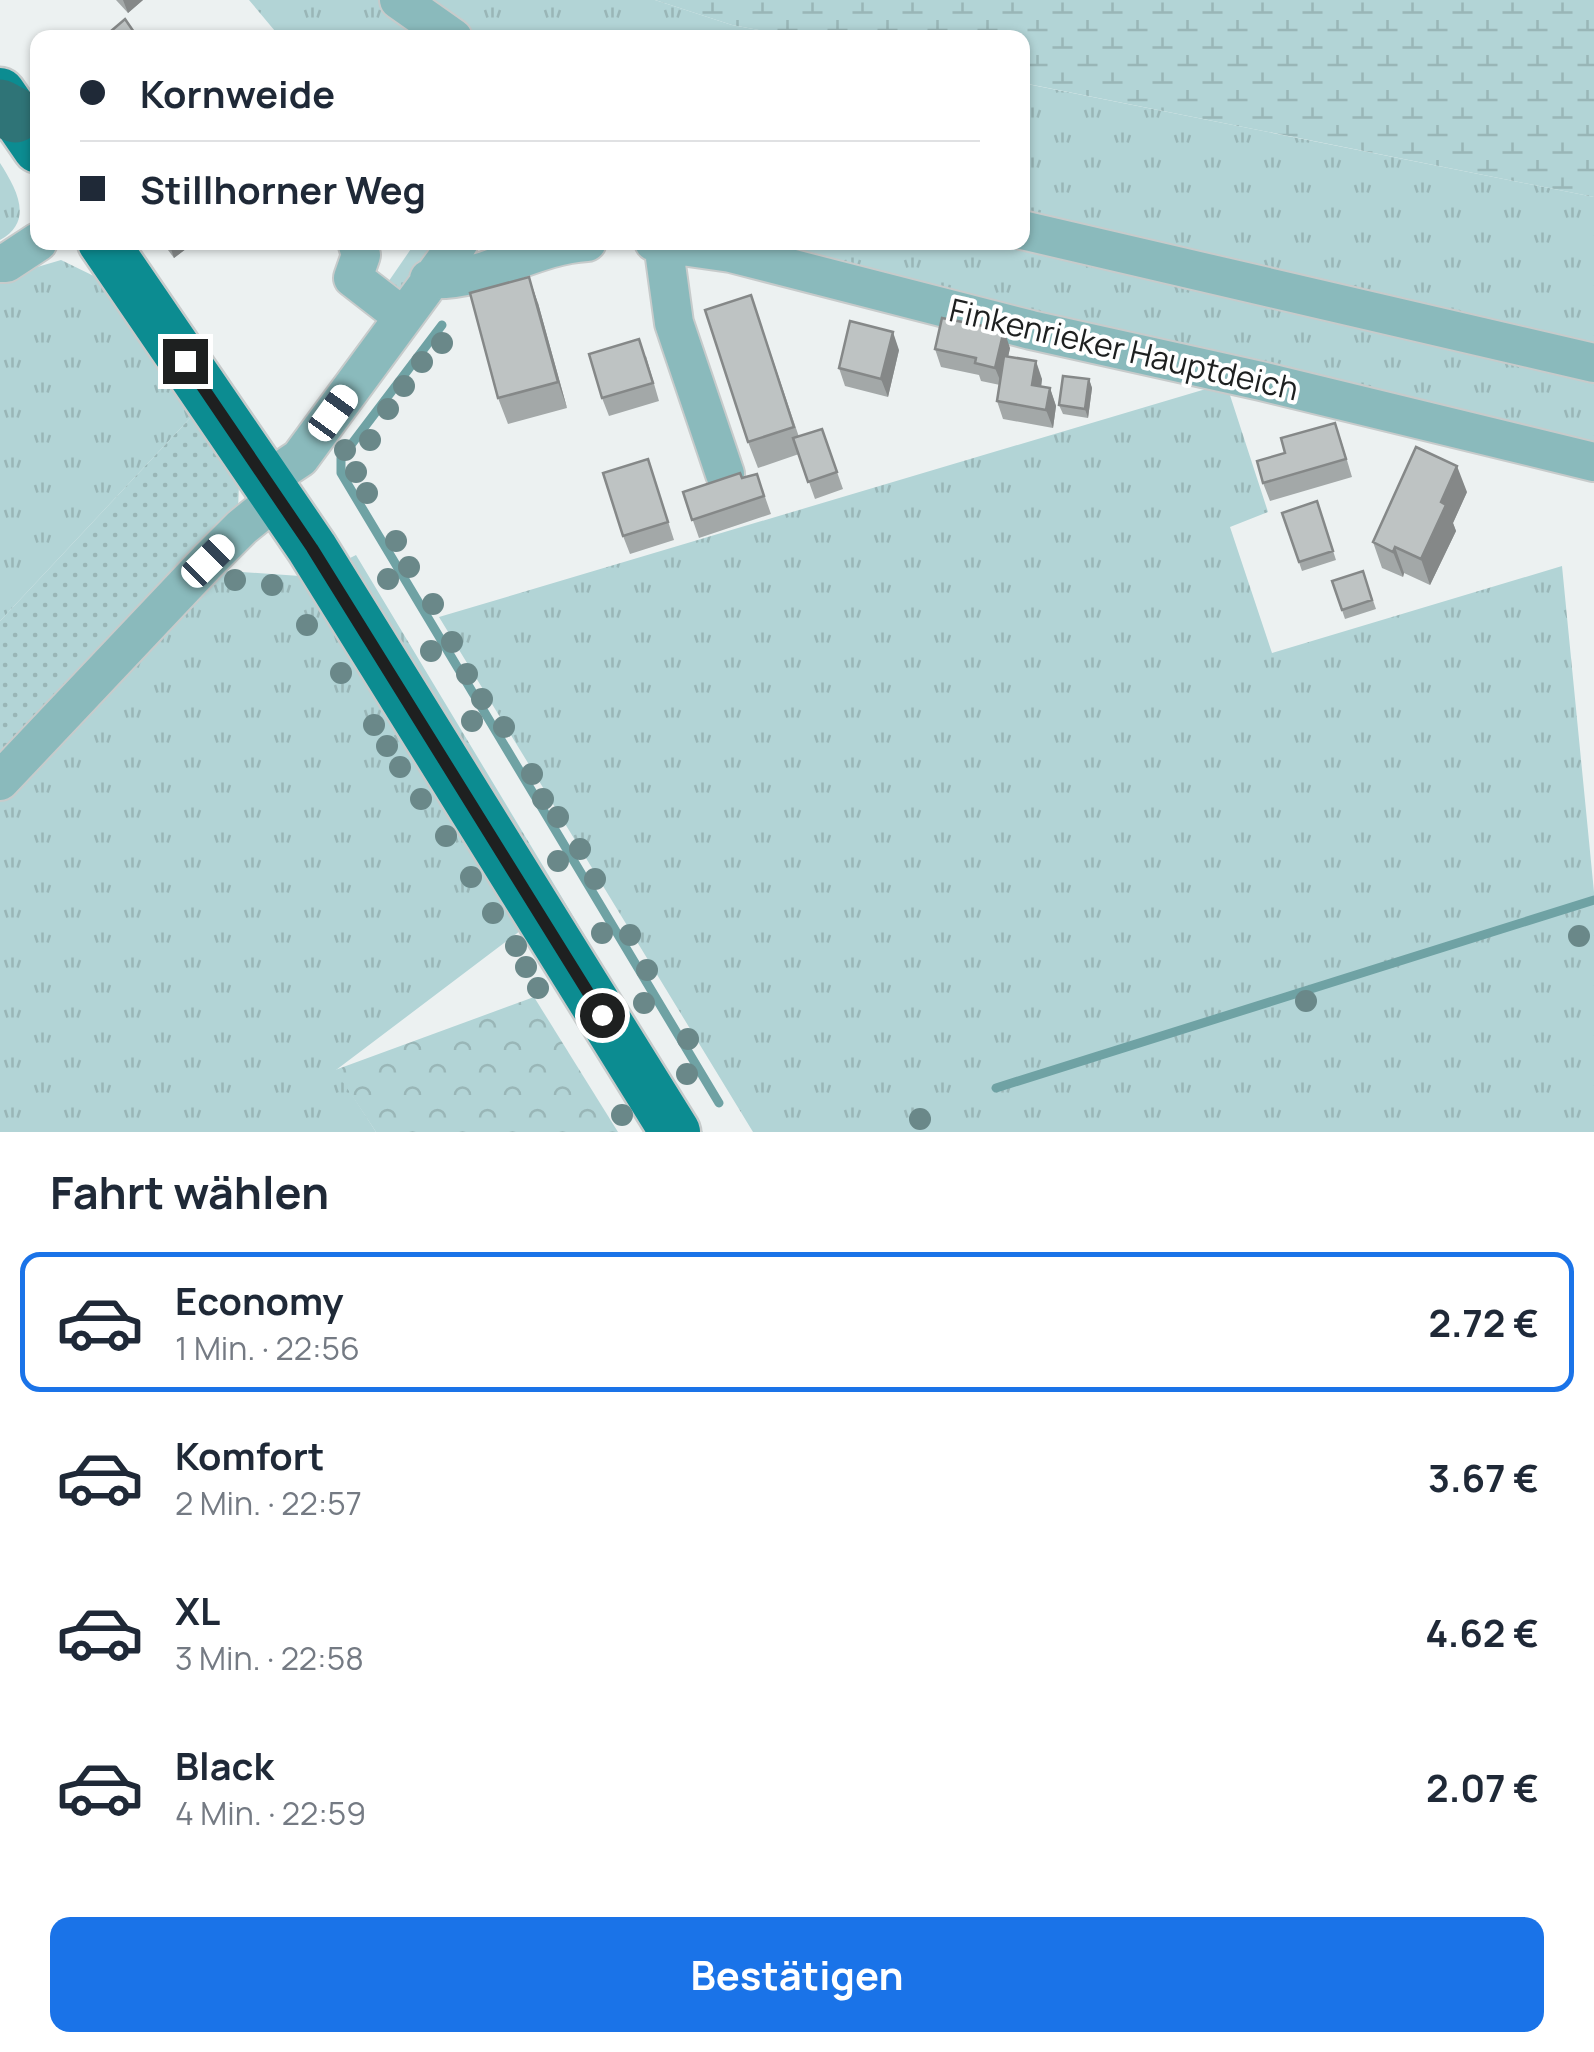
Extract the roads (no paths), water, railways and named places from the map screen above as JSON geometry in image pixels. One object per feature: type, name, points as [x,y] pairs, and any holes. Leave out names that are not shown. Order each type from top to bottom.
[{"type":"main road","points":[[109,250],[273,489],[675,1132]]},
{"type":"street","points":[[399,0],[442,30]]},
{"type":"street","points":[[1030,232],[1594,363]]},
{"type":"street","points":[[0,263],[30,247]]},
{"type":"street","points":[[359,250],[353,278],[402,316]]},
{"type":"street","points":[[0,780],[300,458],[453,250]]},
{"type":"street","points":[[429,279],[451,280],[545,250]]},
{"type":"street","points":[[663,250],[674,322],[725,474]]},
{"type":"street","name":"Finkenrieker Hauptdeich","points":[[703,250],[1594,462]]},
{"type":"waterway","points":[[442,325],[341,458],[341,473],[719,1103]]},
{"type":"waterway","points":[[996,1088],[1594,900]]}]
